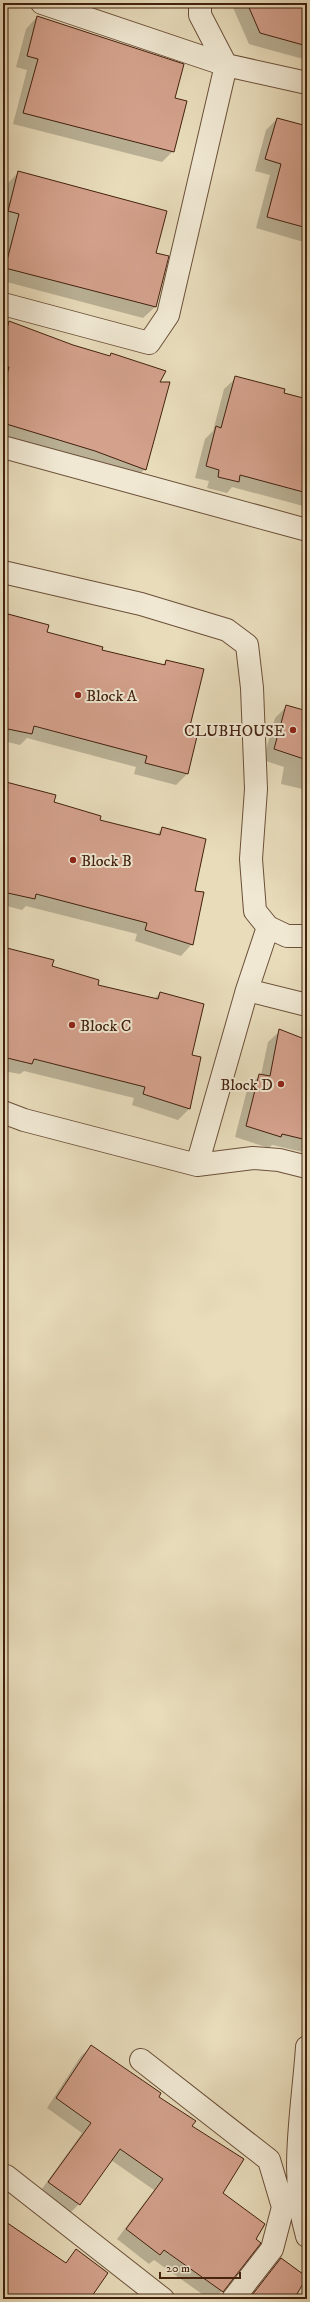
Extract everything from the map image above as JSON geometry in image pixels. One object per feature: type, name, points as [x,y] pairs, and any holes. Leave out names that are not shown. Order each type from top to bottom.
[{"type":"street","points":[[42,3],[226,65],[307,83]]},
{"type":"street","points":[[3,304],[149,343],[168,315],[226,65],[200,16],[200,3]]},
{"type":"street","points":[[3,447],[307,530]]},
{"type":"street","points":[[5,575],[141,604],[228,630],[247,645],[252,688],[256,789],[251,859],[255,910],[268,927],[286,936],[307,936]]},
{"type":"street","points":[[197,1165],[247,990],[268,927]]},
{"type":"street","points":[[247,990],[307,1005]]},
{"type":"street","points":[[3,1112],[24,1120],[197,1165],[253,1158],[279,1160],[307,1167]]},
{"type":"street","points":[[307,2047],[305,2094],[299,2160],[300,2210],[307,2236]]},
{"type":"street","points":[[141,2060],[270,2160],[283,2207],[272,2249],[233,2299]]},
{"type":"street","points":[[270,2160],[299,2160]]},
{"type":"street","points":[[6,2176],[163,2299]]},
{"type":"building","points":[[247,3],[307,3],[307,46],[260,33]]},
{"type":"building","points":[[37,16],[184,64],[175,98],[187,101],[174,152],[23,113],[38,59],[27,56]]},
{"type":"building","points":[[277,118],[307,126],[307,228],[267,217],[281,164],[265,159]]},
{"type":"building","points":[[18,171],[167,211],[156,253],[169,256],[156,307],[5,268],[19,214],[8,211]]},
{"type":"building","points":[[9,321],[73,345],[110,356],[111,353],[166,371],[160,382],[170,382],[146,470],[95,451],[3,423],[3,390],[9,367],[3,366],[3,343]]},
{"type":"building","points":[[235,376],[285,389],[284,393],[307,399],[307,493],[240,475],[239,482],[218,477],[219,470],[206,466],[216,426],[221,428]]},
{"type":"building","name":"Block A","points":[[8,614],[49,625],[47,632],[103,647],[102,650],[165,665],[166,660],[204,669],[190,726],[199,728],[188,774],[145,763],[147,756],[34,726],[32,734],[3,728],[3,687],[8,668],[3,667],[3,635]]},
{"type":"building","name":"CLUBHOUSE","points":[[286,705],[307,711],[307,760],[274,749]]},
{"type":"building","name":"Block B","points":[[6,782],[56,795],[54,802],[101,816],[100,820],[160,835],[162,827],[206,839],[195,891],[204,892],[193,945],[145,930],[147,923],[36,894],[35,899],[3,892],[3,794]]},
{"type":"building","name":"Block C","points":[[3,947],[54,960],[52,966],[99,980],[98,985],[158,999],[160,992],[204,1004],[192,1055],[201,1057],[190,1109],[143,1094],[145,1087],[34,1059],[32,1064],[3,1057]]},
{"type":"building","name":"Block D","points":[[279,1029],[307,1040],[307,1140],[282,1134],[281,1137],[246,1126],[259,1074],[270,1076]]},
{"type":"building","points":[[91,2045],[161,2093],[159,2097],[196,2121],[192,2126],[244,2159],[223,2193],[265,2224],[256,2239],[261,2243],[223,2292],[164,2250],[160,2255],[126,2229],[163,2179],[120,2149],[80,2205],[48,2182],[91,2123],[56,2098]]},
{"type":"building","points":[[3,2220],[66,2263],[76,2249],[108,2273],[90,2299],[3,2299]]},
{"type":"building","points":[[281,2258],[307,2277],[294,2299],[249,2299]]},
{"type":"place","name":"Block A","points":[[78,695]]},
{"type":"place","name":"CLUBHOUSE","points":[[293,730]]},
{"type":"place","name":"Block B","points":[[73,860]]},
{"type":"place","name":"Block C","points":[[72,1025]]},
{"type":"place","name":"Block D","points":[[281,1084]]}]
